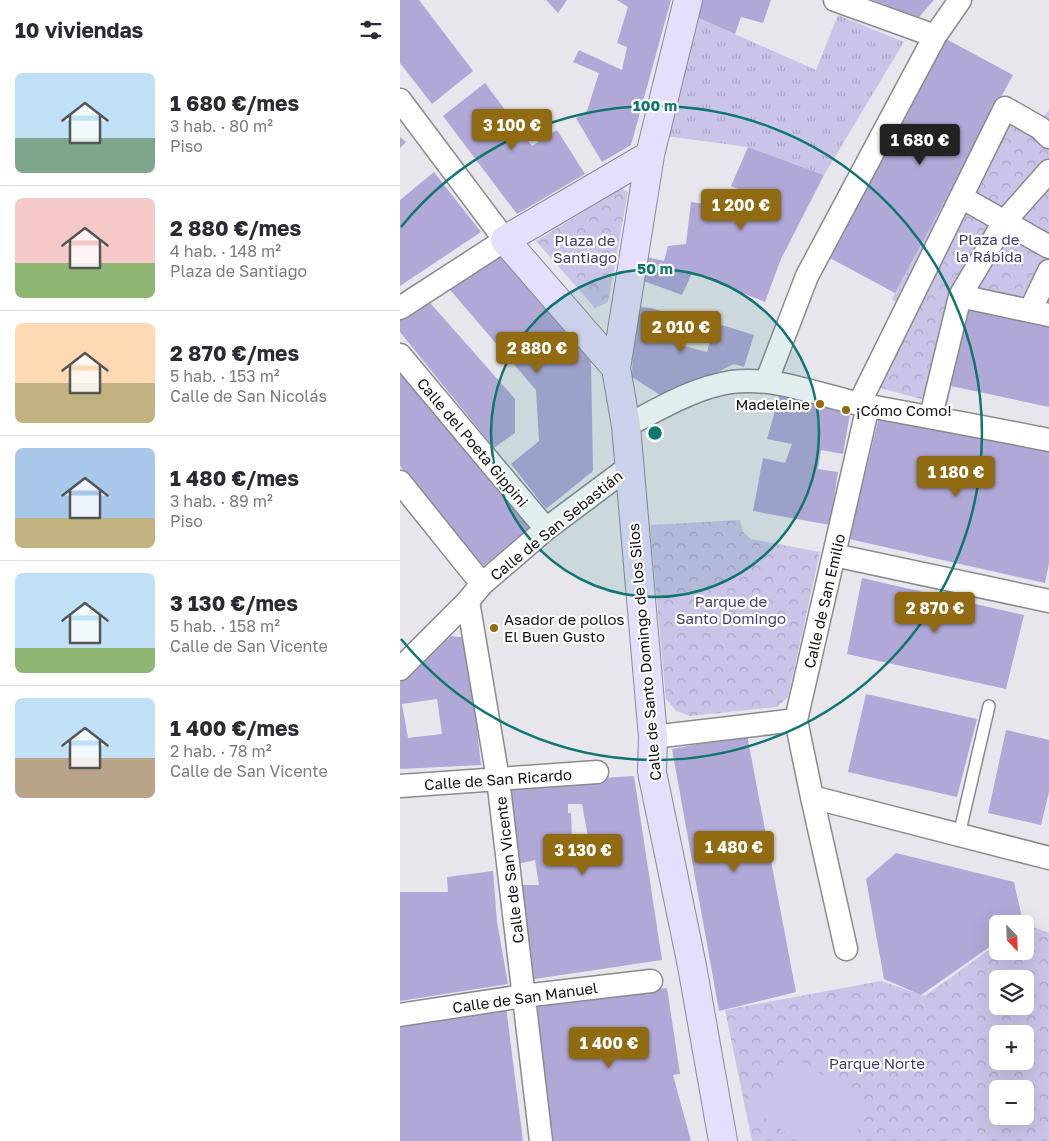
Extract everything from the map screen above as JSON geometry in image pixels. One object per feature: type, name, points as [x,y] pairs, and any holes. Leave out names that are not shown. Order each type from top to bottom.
[{"type":"street","points":[[616,368],[650,155],[688,0]]},
{"type":"street","points":[[835,0],[934,36]]},
{"type":"street","points":[[766,380],[807,276],[934,36],[960,0]]},
{"type":"street","points":[[400,100],[505,240],[616,368]]},
{"type":"street","name":"Calle de San Emilio","points":[[846,949],[796,720],[834,555],[864,405],[961,197],[1005,108],[1046,127]]},
{"type":"street","points":[[400,308],[505,240],[650,155]]},
{"type":"street","points":[[931,416],[960,296],[1004,222],[1049,171]]},
{"type":"street","points":[[961,197],[1049,248],[1049,260]]},
{"type":"street","points":[[960,296],[1040,313],[1049,271]]},
{"type":"street","name":"Calle del Poeta Gippini","points":[[400,355],[546,529]]},
{"type":"street","name":"Calle de Santo Domingo de los Silos","points":[[616,368],[626,426],[653,737],[652,772],[692,966],[723,1141]]},
{"type":"street","points":[[626,426],[688,394],[730,382],[766,380],[864,405],[931,416],[1049,440]]},
{"type":"street","name":"Calle de San Sebastián","points":[[400,668],[475,592],[546,529],[629,466]]},
{"type":"street","points":[[400,482],[475,592]]},
{"type":"street","points":[[834,555],[1049,601]]},
{"type":"street","name":"Calle de San Vicente","points":[[475,592],[541,1141]]},
{"type":"street","points":[[653,737],[796,720]]},
{"type":"street","name":"Calle de San Ricardo","points":[[400,786],[597,772]]},
{"type":"street","points":[[812,797],[1049,858]]},
{"type":"street","name":"Calle de San Manuel","points":[[400,1015],[523,996],[651,981]]},
{"type":"lane","points":[[959,835],[989,706]]},
{"type":"green space","points":[[838,15],[904,42],[824,175],[748,147],[666,136],[694,16],[816,70]]},
{"type":"green space","name":"Plaza de la Rábida","points":[[997,104],[1037,124],[1049,110],[1049,323],[968,306],[947,406],[858,382],[901,303],[892,300],[895,293]]},
{"type":"green space","name":"Plaza de Santiago","points":[[621,188],[628,192],[608,302],[595,308],[536,241]]},
{"type":"green space","name":"Parque de Santo Domingo","points":[[740,520],[743,532],[751,539],[820,552],[788,697],[777,707],[690,716],[676,711],[666,699],[650,525]]},
{"type":"green space","name":"Parque Norte","points":[[1034,927],[1049,933],[1049,1141],[752,1141],[725,1010],[881,981],[925,996],[989,950],[989,960],[1034,960]]},
{"type":"green space","points":[[790,1053],[872,1109],[850,1141],[798,1141],[751,1109]]},
{"type":"building","points":[[400,0],[419,0],[473,71],[432,104],[400,63]]},
{"type":"building","points":[[546,0],[567,0],[558,13]]},
{"type":"building","points":[[617,0],[671,0],[631,145],[602,162],[576,118],[587,111],[599,73],[573,62],[579,50],[622,70],[627,47],[617,43],[628,7]]},
{"type":"building","points":[[697,0],[771,0],[763,23],[741,17],[735,34],[694,16]]},
{"type":"building","points":[[873,0],[934,0],[919,17],[916,17]]},
{"type":"building","points":[[946,39],[1013,75],[895,293],[828,257]]},
{"type":"building","points":[[485,83],[532,146],[557,130],[585,174],[517,214],[443,116]]},
{"type":"building","points":[[400,137],[406,142],[400,148]]},
{"type":"building","points":[[748,147],[824,175],[781,259],[765,302],[692,273],[682,295],[638,279],[642,256],[664,261],[668,246],[686,244],[691,202],[727,207],[725,219],[738,223],[752,195],[731,186]]},
{"type":"building","points":[[434,172],[481,232],[400,286],[400,200]]},
{"type":"building","points":[[496,250],[591,362],[593,471],[546,509],[511,464],[539,441],[536,390],[445,284]]},
{"type":"building","points":[[424,296],[515,399],[515,433],[494,448],[400,332],[400,312]]},
{"type":"building","points":[[634,306],[651,308],[675,315],[669,342],[707,352],[715,323],[754,335],[744,367],[734,364],[665,398],[632,377]]},
{"type":"building","points":[[968,306],[1049,323],[1049,407],[951,386]]},
{"type":"building","points":[[400,367],[530,527],[481,568],[400,466]]},
{"type":"building","points":[[781,389],[851,408],[843,454],[821,450],[818,469],[838,472],[830,525],[753,511],[763,458],[785,463],[792,444],[767,439]]},
{"type":"building","points":[[880,413],[1049,451],[1049,563],[1045,583],[849,539]]},
{"type":"building","points":[[862,578],[1024,615],[1006,689],[847,654]]},
{"type":"building","points":[[451,636],[467,638],[481,765],[400,769],[400,682]],"holes":[[[437,699],[442,734],[408,738],[402,704]]]},
{"type":"building","points":[[866,694],[977,719],[957,797],[848,772]]},
{"type":"building","points":[[1006,730],[1049,740],[1049,792],[1041,825],[988,813]]},
{"type":"building","points":[[747,735],[796,992],[719,1011],[672,749]]},
{"type":"building","points":[[634,776],[662,960],[528,980],[519,885],[539,885],[535,860],[514,865],[507,784]],"holes":[[[568,804],[582,804],[588,837],[572,838],[571,813],[568,813]]]},
{"type":"building","points":[[896,853],[1014,882],[1021,915],[989,915],[989,947],[921,995],[884,979],[866,879]]},
{"type":"building","points":[[493,871],[497,922],[508,984],[400,1001],[400,892],[448,892],[447,877]]},
{"type":"building","points":[[667,988],[680,1074],[673,1075],[691,1141],[546,1141],[531,1005]]},
{"type":"building","points":[[506,1006],[523,1141],[400,1141],[400,1021]]},
{"type":"place","name":"Madeleine","points":[[820,404]]},
{"type":"place","name":"¡Cómo Como!","points":[[846,410]]},
{"type":"place","name":"Asador de pollos El Buen Gusto","points":[[494,628]]}]
